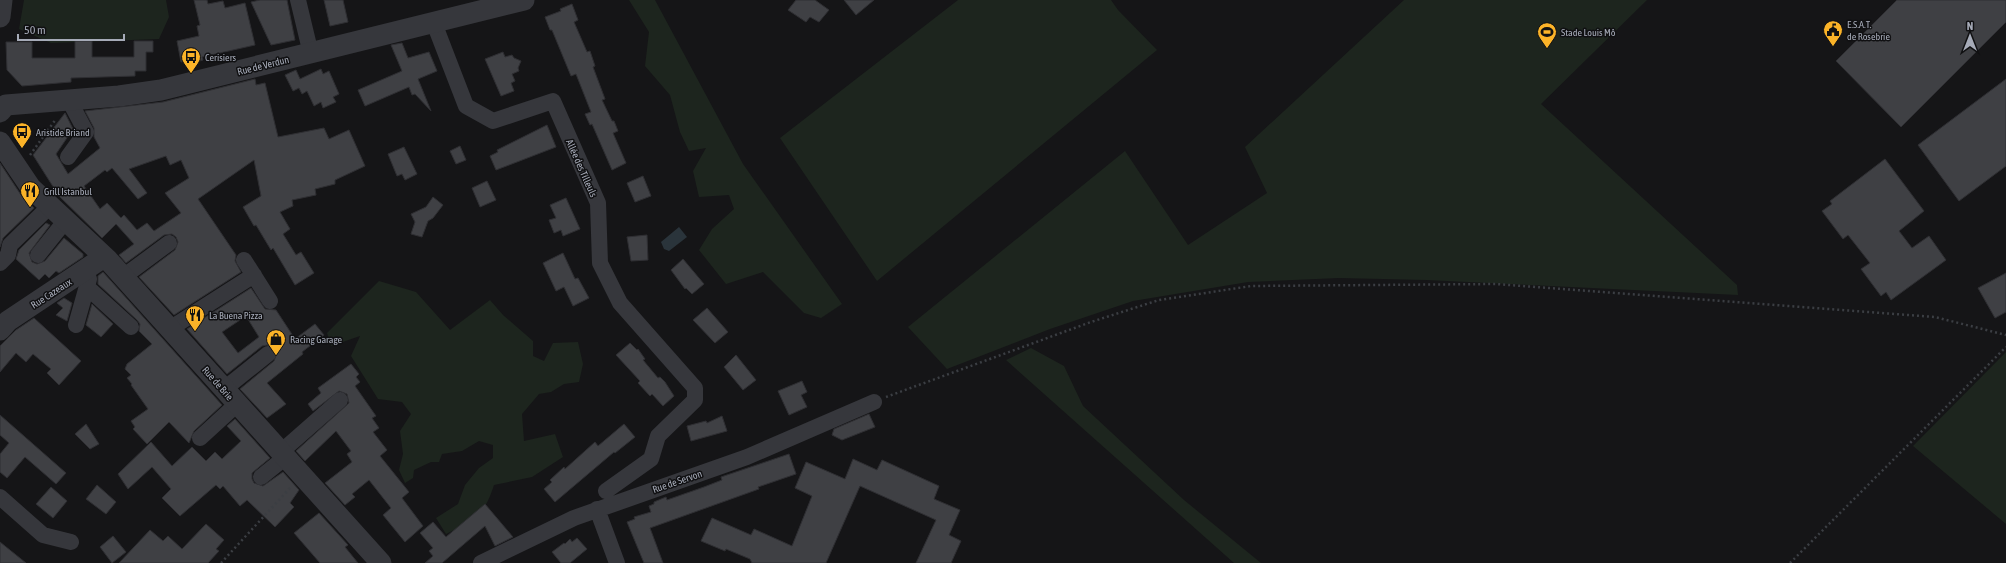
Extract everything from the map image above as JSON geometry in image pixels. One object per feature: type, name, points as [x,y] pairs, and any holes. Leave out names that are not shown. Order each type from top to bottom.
[{"type":"street","points":[[0,17],[2,0]]},
{"type":"street","points":[[298,0],[311,54]]},
{"type":"street","name":"Rue de Verdun","points":[[0,112],[6,105],[119,96],[161,90],[524,0]]},
{"type":"street","name":"Allée des Tilleuls","points":[[434,23],[466,106],[493,121],[553,101],[598,203],[600,263],[620,303],[695,388],[695,400],[658,436],[651,459],[606,491]]},
{"type":"street","points":[[68,158],[86,132],[69,100]]},
{"type":"street","name":"Rue de Brie","points":[[0,120],[44,190],[51,206]]},
{"type":"street","name":"Rue de Brie","points":[[1,147],[31,188],[104,256],[171,328],[230,397],[284,454],[381,563]]},
{"type":"street","points":[[0,263],[8,255],[10,245],[51,206]]},
{"type":"street","points":[[38,255],[66,220]]},
{"type":"street","points":[[123,277],[169,243]]},
{"type":"street","name":"Rue Cazeaux","points":[[3,322],[87,279],[104,256]]},
{"type":"street","points":[[244,260],[270,301]]},
{"type":"street","points":[[171,328],[254,275]]},
{"type":"street","points":[[76,325],[87,279]]},
{"type":"street","points":[[87,279],[131,327]]},
{"type":"street","points":[[200,438],[230,397],[268,354]]},
{"type":"street","points":[[262,477],[340,400]]},
{"type":"street","name":"Rue de Servon","points":[[480,563],[574,518],[747,457],[874,402]]},
{"type":"street","points":[[0,497],[43,535],[71,542]]},
{"type":"street","points":[[596,510],[617,563]]},
{"type":"path","points":[[25,162],[69,100]]},
{"type":"path","points":[[874,402],[1091,322],[1158,300],[1252,286],[1504,285],[1935,317],[2006,335]]},
{"type":"path","points":[[1790,563],[2006,347]]},
{"type":"path","points":[[221,563],[302,474]]},
{"type":"shaded area","points":[[24,0],[166,0],[169,17],[159,39],[51,43],[19,29]]},
{"type":"shaded area","points":[[629,0],[655,0],[743,164],[842,304],[821,318],[804,313],[763,272],[726,284],[699,250],[712,229],[734,209],[729,195],[699,197],[693,171],[706,148],[689,151],[680,132],[670,95],[645,66],[649,32]]},
{"type":"shaded area","points":[[958,0],[1111,0],[1118,10],[1157,50],[877,281],[780,138]]},
{"type":"shaded area","points":[[1404,0],[1647,0],[1541,104],[1737,285],[1738,295],[1426,280],[1339,278],[1248,282],[1133,301],[1050,329],[947,369],[908,327],[1125,151],[1188,245],[1267,193],[1245,147]]},
{"type":"shaded area","points":[[679,227],[687,237],[669,251],[664,249],[661,242]]},
{"type":"shaded area","points":[[379,281],[416,292],[450,330],[490,300],[503,315],[533,341],[533,356],[544,361],[553,343],[578,342],[583,364],[579,382],[564,384],[551,392],[539,394],[522,414],[524,441],[555,434],[563,457],[532,477],[494,485],[482,511],[471,521],[446,534],[436,518],[458,504],[465,485],[479,468],[493,458],[493,445],[479,441],[462,451],[442,454],[439,462],[431,462],[414,470],[413,478],[405,483],[399,470],[403,454],[400,431],[411,414],[402,402],[378,399],[351,356],[360,336],[331,346],[327,333]]},
{"type":"shaded area","points":[[1031,348],[1064,366],[1083,406],[1184,500],[1261,563],[1234,563],[1006,360]]},
{"type":"shaded area","points":[[2006,352],[2006,524],[1913,446]]},
{"type":"building","points":[[194,0],[207,0],[208,4],[223,1],[225,8],[245,3],[255,45],[202,57],[203,60],[191,63],[191,60],[181,62],[177,41],[199,36],[197,26],[200,25]]},
{"type":"building","points":[[260,0],[287,0],[295,40],[271,45],[251,2]]},
{"type":"building","points":[[324,0],[343,0],[348,22],[330,26]]},
{"type":"building","points":[[796,0],[815,0],[829,10],[819,22],[810,17],[806,22],[788,10]]},
{"type":"building","points":[[844,0],[874,0],[856,15]]},
{"type":"building","points":[[1897,0],[2006,0],[2006,22],[1901,127],[1836,61]]},
{"type":"building","points":[[572,4],[578,20],[574,22],[587,52],[590,51],[595,66],[593,67],[605,99],[602,100],[618,131],[613,133],[626,163],[612,170],[592,124],[590,125],[585,114],[591,112],[576,74],[571,76],[545,17],[561,11],[560,9]]},
{"type":"building","points":[[75,41],[92,41],[92,57],[134,57],[134,41],[153,41],[153,52],[146,52],[146,71],[135,71],[135,76],[71,78],[71,82],[22,86],[7,70],[6,42],[32,42],[32,58],[75,58]]},
{"type":"building","points":[[402,43],[408,58],[429,52],[437,71],[418,79],[431,111],[415,94],[412,95],[409,87],[365,106],[358,90],[402,71],[391,45]]},
{"type":"building","points":[[503,52],[505,57],[512,55],[514,58],[521,61],[518,68],[519,71],[512,74],[515,81],[511,83],[514,91],[501,96],[485,59]]},
{"type":"building","points":[[321,69],[323,74],[329,71],[339,94],[333,97],[336,102],[323,108],[321,102],[314,106],[307,91],[302,94],[299,88],[293,91],[285,75],[296,70],[300,79]]},
{"type":"building","points":[[255,79],[256,85],[265,83],[278,137],[324,128],[329,139],[349,130],[365,166],[335,180],[335,184],[315,189],[316,195],[292,200],[293,206],[280,212],[290,229],[283,234],[296,255],[301,252],[314,273],[295,285],[273,248],[271,250],[243,207],[261,196],[254,160],[198,199],[236,255],[235,261],[241,272],[174,315],[139,277],[175,250],[178,242],[176,237],[172,234],[164,235],[126,263],[119,255],[134,244],[116,224],[102,238],[59,196],[33,155],[65,113],[73,129],[56,154],[68,174],[100,148],[94,137],[94,128],[85,111],[163,102]],"holes":[[[166,156],[170,165],[181,160],[189,178],[165,193],[181,213],[154,231],[147,223],[137,230],[124,215],[121,218],[107,203],[100,209],[84,186],[105,170],[107,172],[112,168],[138,199],[147,193],[129,169]]]},
{"type":"building","points":[[2006,79],[2006,166],[1959,201],[1918,145]]},
{"type":"building","points":[[547,125],[556,147],[496,170],[490,156],[498,152],[497,150]]},
{"type":"building","points":[[460,146],[466,160],[456,164],[450,151]]},
{"type":"building","points":[[404,147],[417,174],[405,180],[402,174],[397,176],[388,154]]},
{"type":"building","points":[[1885,159],[1924,211],[1899,231],[1912,248],[1929,236],[1946,260],[1891,300],[1886,292],[1881,296],[1861,269],[1870,263],[1848,235],[1843,239],[1822,211],[1832,204],[1830,201]]},
{"type":"building","points":[[0,163],[21,195],[34,208],[3,238],[0,247]]},
{"type":"building","points":[[643,176],[651,196],[635,202],[627,183]]},
{"type":"building","points":[[487,181],[496,200],[480,207],[472,188]]},
{"type":"building","points":[[433,197],[443,205],[433,218],[428,221],[422,237],[411,234],[415,222],[411,214],[426,207]]},
{"type":"building","points":[[566,198],[580,229],[563,236],[561,230],[554,233],[549,220],[556,218],[550,205]]},
{"type":"building","points":[[46,223],[50,225],[29,253],[32,262],[37,264],[45,261],[64,238],[83,254],[83,257],[59,273],[56,271],[49,278],[45,274],[39,280],[16,259],[19,250]]},
{"type":"building","points":[[647,235],[648,260],[631,261],[627,237]]},
{"type":"building","points":[[563,253],[575,279],[578,278],[589,298],[573,306],[564,287],[556,291],[543,263]]},
{"type":"building","points":[[683,259],[704,284],[692,294],[686,288],[685,289],[671,270]]},
{"type":"building","points":[[103,272],[222,405],[194,431],[189,443],[169,422],[147,444],[133,429],[135,427],[131,421],[148,409],[131,385],[132,384],[127,378],[131,375],[125,369],[127,364],[152,344],[139,331],[140,324],[137,320],[98,284],[98,276]]},
{"type":"building","points":[[2006,273],[2006,312],[1995,318],[1978,288]]},
{"type":"building","points":[[251,288],[265,309],[276,310],[295,339],[315,324],[324,335],[267,383],[286,404],[267,418],[240,389],[274,361],[277,353],[275,348],[267,345],[262,346],[227,374],[187,329]],"holes":[[[246,316],[259,337],[238,353],[222,332]]]},
{"type":"building","points":[[64,298],[72,303],[67,321],[56,315],[63,308],[57,303]]},
{"type":"building","points":[[92,304],[113,324],[101,337],[86,325]]},
{"type":"building","points":[[707,308],[728,332],[715,343],[693,320]]},
{"type":"building","points":[[34,318],[81,361],[59,385],[47,373],[51,369],[33,354],[26,362],[16,353],[0,372],[0,346],[16,330]]},
{"type":"building","points":[[630,343],[637,350],[638,349],[645,359],[643,360],[658,378],[660,377],[665,382],[674,396],[663,406],[652,394],[650,396],[638,383],[640,381],[616,355]]},
{"type":"building","points":[[736,355],[756,380],[743,390],[724,367]]},
{"type":"building","points":[[351,364],[359,374],[356,377],[360,382],[355,386],[376,416],[372,418],[379,428],[373,432],[387,450],[380,456],[409,492],[402,498],[423,526],[405,542],[383,515],[391,508],[369,480],[352,494],[355,497],[345,505],[325,483],[352,462],[347,454],[351,451],[336,431],[305,461],[296,451],[349,403],[347,394],[339,391],[313,411],[308,404],[321,393],[318,388]]},
{"type":"building","points":[[802,381],[807,392],[801,395],[807,407],[789,415],[778,391]]},
{"type":"building","points":[[869,414],[875,427],[842,440],[832,435],[834,429]]},
{"type":"building","points":[[0,415],[66,473],[56,484],[25,457],[7,478],[0,472],[0,454],[9,443],[0,435]]},
{"type":"building","points":[[722,416],[727,431],[691,441],[687,426],[706,421],[707,423]]},
{"type":"building","points":[[235,419],[270,458],[252,473],[254,483],[263,486],[283,472],[299,490],[290,503],[294,507],[275,527],[247,500],[240,506],[223,486],[220,489],[216,485],[180,516],[162,498],[171,489],[152,467],[128,489],[118,474],[151,442],[172,466],[192,447],[206,461],[215,452],[222,459],[241,441],[227,426]]},
{"type":"building","points":[[86,424],[99,444],[90,449],[75,434]]},
{"type":"building","points":[[624,424],[635,437],[615,453],[614,452],[555,502],[544,489],[552,482],[550,480],[564,467],[565,469],[595,442],[598,446]]},
{"type":"building","points":[[789,454],[796,474],[758,487],[759,489],[650,528],[663,563],[644,563],[627,522],[635,519],[634,517],[651,512],[649,506],[654,504],[654,502],[666,497],[667,500],[704,487],[722,480],[721,477]]},
{"type":"building","points":[[853,459],[877,470],[882,460],[939,486],[934,499],[960,510],[949,535],[961,541],[951,563],[916,563],[936,520],[860,486],[826,563],[752,563],[750,559],[701,541],[712,518],[751,535],[754,529],[792,546],[812,496],[795,488],[806,462],[845,479]]},
{"type":"building","points":[[97,485],[116,502],[106,514],[86,499]]},
{"type":"building","points":[[51,487],[67,501],[53,518],[36,504]]},
{"type":"building","points":[[485,504],[513,537],[495,546],[485,526],[442,563],[425,563],[433,556],[429,551],[433,548],[420,533],[433,522],[446,537]]},
{"type":"building","points":[[319,513],[348,545],[345,547],[358,563],[320,563],[294,533]]},
{"type":"building","points":[[206,524],[224,540],[216,549],[219,551],[208,563],[119,563],[150,530],[163,541],[168,536],[182,549]]},
{"type":"building","points":[[113,536],[126,552],[112,563],[100,547]]},
{"type":"building","points":[[577,538],[587,549],[570,563],[561,563],[552,552],[570,539],[572,542]]},
{"type":"building","points":[[0,542],[26,563],[0,563]]},
{"type":"place","name":"E.S.A.T. de Rosebrie","points":[[1833,47]]},
{"type":"place","name":"Stade Louis Mô","points":[[1547,49]]},
{"type":"place","name":"Cerisiers","points":[[191,74]]},
{"type":"place","name":"Aristide Briand","points":[[22,149]]},
{"type":"place","name":"Grill Istanbul","points":[[30,208]]},
{"type":"place","name":"La Buena Pizza","points":[[195,332]]},
{"type":"place","name":"Racing Garage","points":[[276,356]]}]
